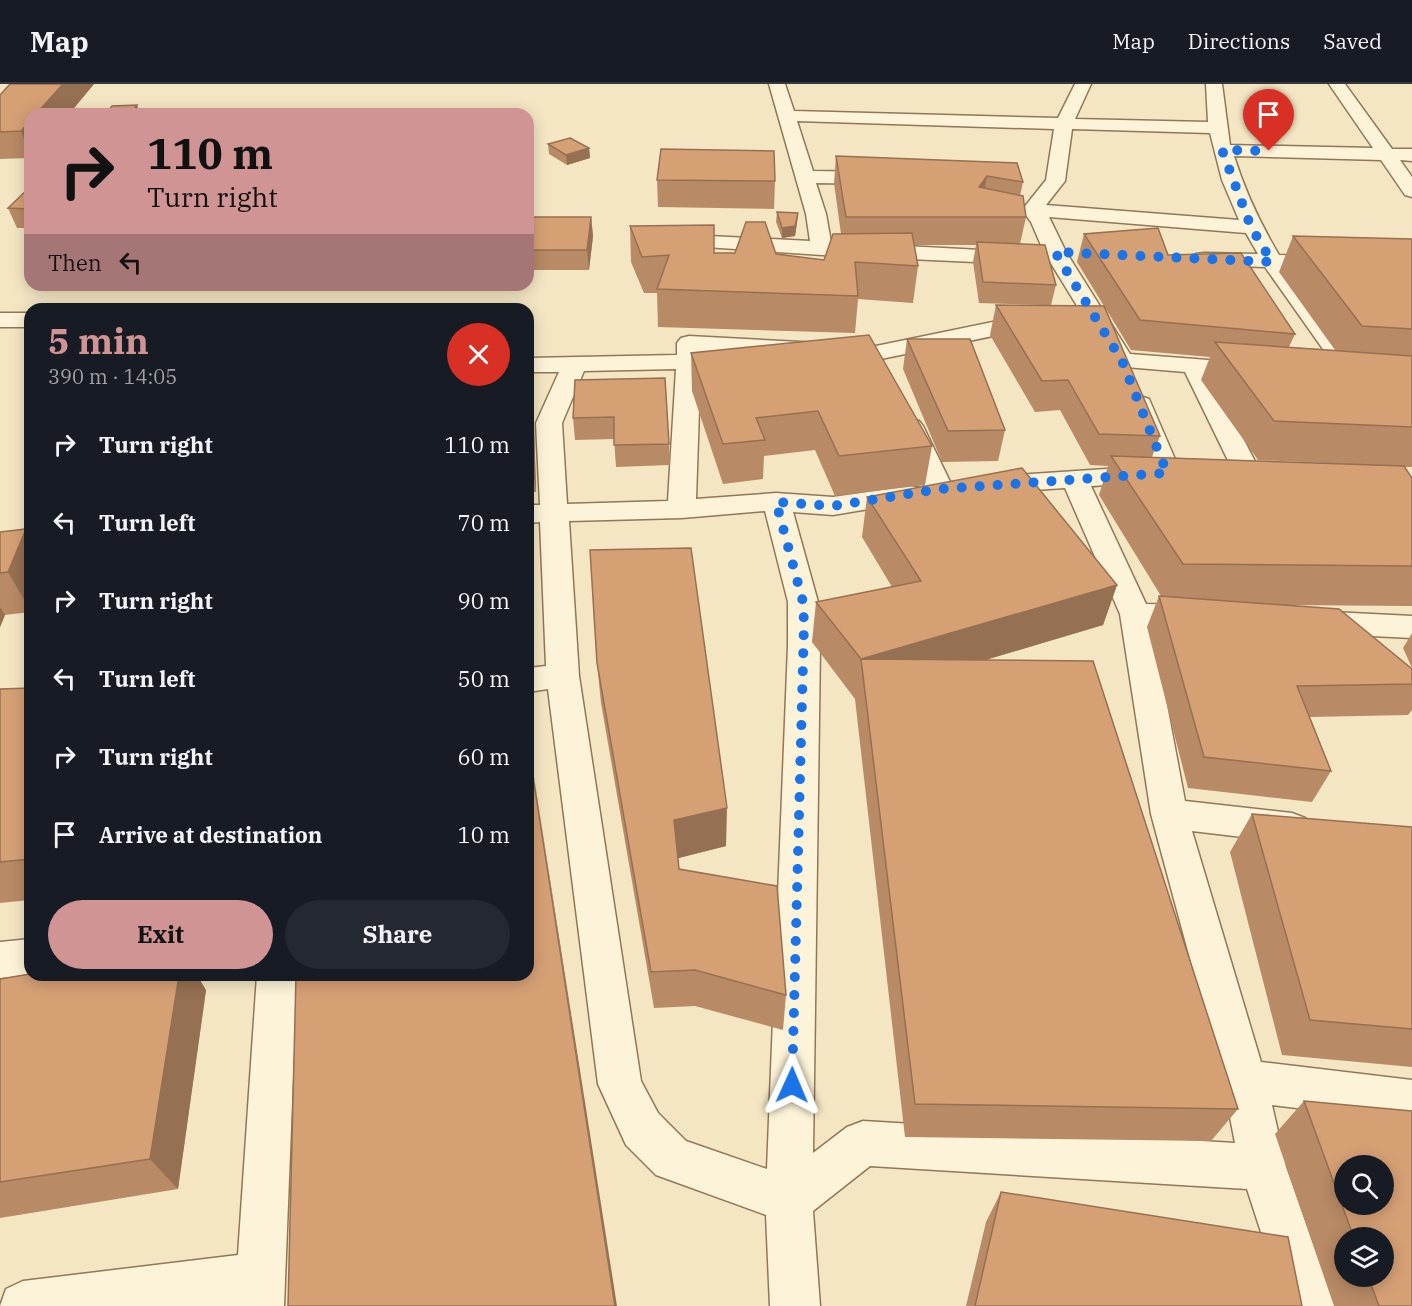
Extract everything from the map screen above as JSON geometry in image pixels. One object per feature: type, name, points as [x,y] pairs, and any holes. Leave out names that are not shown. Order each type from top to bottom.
[{"type":"street","points":[[777,84],[816,214],[822,249]]},
{"type":"street","points":[[1032,210],[1055,181],[1064,123],[1083,84]]},
{"type":"street","points":[[1214,84],[1217,128],[1222,150],[1251,227],[1272,262],[1353,374]]},
{"type":"street","points":[[1337,84],[1412,191]]},
{"type":"street","points":[[788,116],[1217,128]]},
{"type":"street","points":[[1222,150],[1412,155]]},
{"type":"street","points":[[804,177],[900,179]]},
{"type":"street","points":[[1031,180],[1055,181]]},
{"type":"street","points":[[1032,210],[1251,227]]},
{"type":"street","points":[[541,514],[682,509],[776,502],[833,506],[940,489],[1074,478],[1179,473],[1065,255],[1032,210]]},
{"type":"street","points":[[668,240],[822,249],[1065,255]]},
{"type":"street","points":[[1183,258],[1412,265]]},
{"type":"street","points":[[0,320],[24,320]]},
{"type":"street","points":[[682,509],[689,343],[881,364],[1027,322],[1103,330],[1122,361]]},
{"type":"street","points":[[1122,361],[1274,370]]},
{"type":"street","points":[[534,365],[688,362]]},
{"type":"street","points":[[575,364],[549,423],[541,514],[546,678],[620,1084],[642,1129],[672,1159],[789,1200]]},
{"type":"street","points":[[1195,366],[1249,477]]},
{"type":"street","points":[[1319,373],[1377,376]]},
{"type":"street","points":[[901,406],[940,489]]},
{"type":"street","points":[[1074,478],[1135,614],[1169,814],[1245,1081],[1263,1167],[1310,1306]]},
{"type":"street","points":[[776,502],[803,602],[804,646],[789,1200],[795,1306]]},
{"type":"street","points":[[1135,614],[1227,618]]},
{"type":"street","points":[[1284,621],[1412,627]]},
{"type":"street","points":[[1375,625],[1389,655]]},
{"type":"street","points":[[1169,814],[1319,831]]},
{"type":"street","points":[[0,960],[24,958]]},
{"type":"street","points":[[23,1306],[259,1292],[277,981]]},
{"type":"street","points":[[1245,1081],[1412,1101]]},
{"type":"street","points":[[789,1200],[863,1143],[1263,1167]]},
{"type":"building","points":[[10,84],[63,84],[41,108],[24,108],[24,128],[21,131],[0,132],[0,95]]},
{"type":"building","points":[[137,105],[135,108],[110,108],[112,106]]},
{"type":"building","points":[[570,138],[589,148],[566,155],[548,144]]},
{"type":"building","points":[[661,149],[774,151],[775,181],[657,180]]},
{"type":"building","points":[[836,156],[1017,163],[1023,182],[987,176],[979,187],[1023,196],[1026,217],[846,217]]},
{"type":"building","points":[[24,193],[24,209],[8,208]]},
{"type":"building","points":[[777,212],[798,213],[795,226],[782,228]]},
{"type":"building","points":[[534,217],[591,217],[587,250],[534,250]]},
{"type":"building","points":[[746,222],[765,222],[776,254],[824,260],[833,234],[912,233],[918,266],[855,262],[858,296],[657,289],[669,255],[642,257],[630,226],[714,225],[714,253],[735,253]]},
{"type":"building","points":[[1158,228],[1168,255],[1241,253],[1295,334],[1140,320],[1084,234]]},
{"type":"building","points":[[1293,236],[1412,239],[1412,329],[1362,326]]},
{"type":"building","points":[[977,242],[1045,245],[1056,285],[983,282]]},
{"type":"building","points":[[996,305],[1104,306],[1160,436],[1099,434],[1068,380],[1042,381]]},
{"type":"building","points":[[869,335],[932,446],[839,456],[818,411],[756,418],[765,440],[723,444],[691,353]]},
{"type":"building","points":[[907,339],[970,339],[1005,430],[948,431]]},
{"type":"building","points":[[1215,342],[1412,356],[1412,427],[1274,421]]},
{"type":"building","points":[[665,378],[669,444],[614,445],[614,417],[573,418],[575,380]]},
{"type":"building","points":[[1111,456],[1404,466],[1412,478],[1412,566],[1183,564]]},
{"type":"building","points":[[1022,468],[1117,585],[861,659],[816,602],[921,581],[867,497]]},
{"type":"building","points":[[24,529],[8,572],[0,573],[0,532]]},
{"type":"building","points":[[691,548],[727,808],[674,820],[679,869],[777,886],[786,995],[695,970],[651,972],[597,663],[590,550]]},
{"type":"building","points":[[1159,596],[1339,609],[1412,669],[1412,684],[1297,686],[1331,771],[1204,757]]},
{"type":"building","points":[[861,659],[1093,661],[1238,1109],[915,1104]]},
{"type":"building","points":[[24,688],[24,860],[0,862],[0,689]]},
{"type":"building","points":[[534,783],[615,1306],[288,1306],[296,981],[534,981]]},
{"type":"building","points":[[1252,814],[1412,827],[1412,1029],[1310,1020]]},
{"type":"building","points":[[24,975],[24,981],[178,981],[150,1159],[0,1182],[0,979]]},
{"type":"building","points":[[1304,1101],[1412,1111],[1412,1306],[1379,1306],[1372,1287],[1394,1287],[1394,1227],[1350,1227],[1346,1215],[1394,1215],[1394,1155],[1334,1155],[1334,1183]]},
{"type":"building","points":[[1001,1192],[1288,1237],[1302,1306],[975,1306]]},
{"type":"route","points":[[792,1085],[804,624],[803,602],[776,502],[833,506],[940,489],[1167,473],[1122,361],[1055,252],[1272,262],[1251,227],[1222,150],[1269,151]]}]
